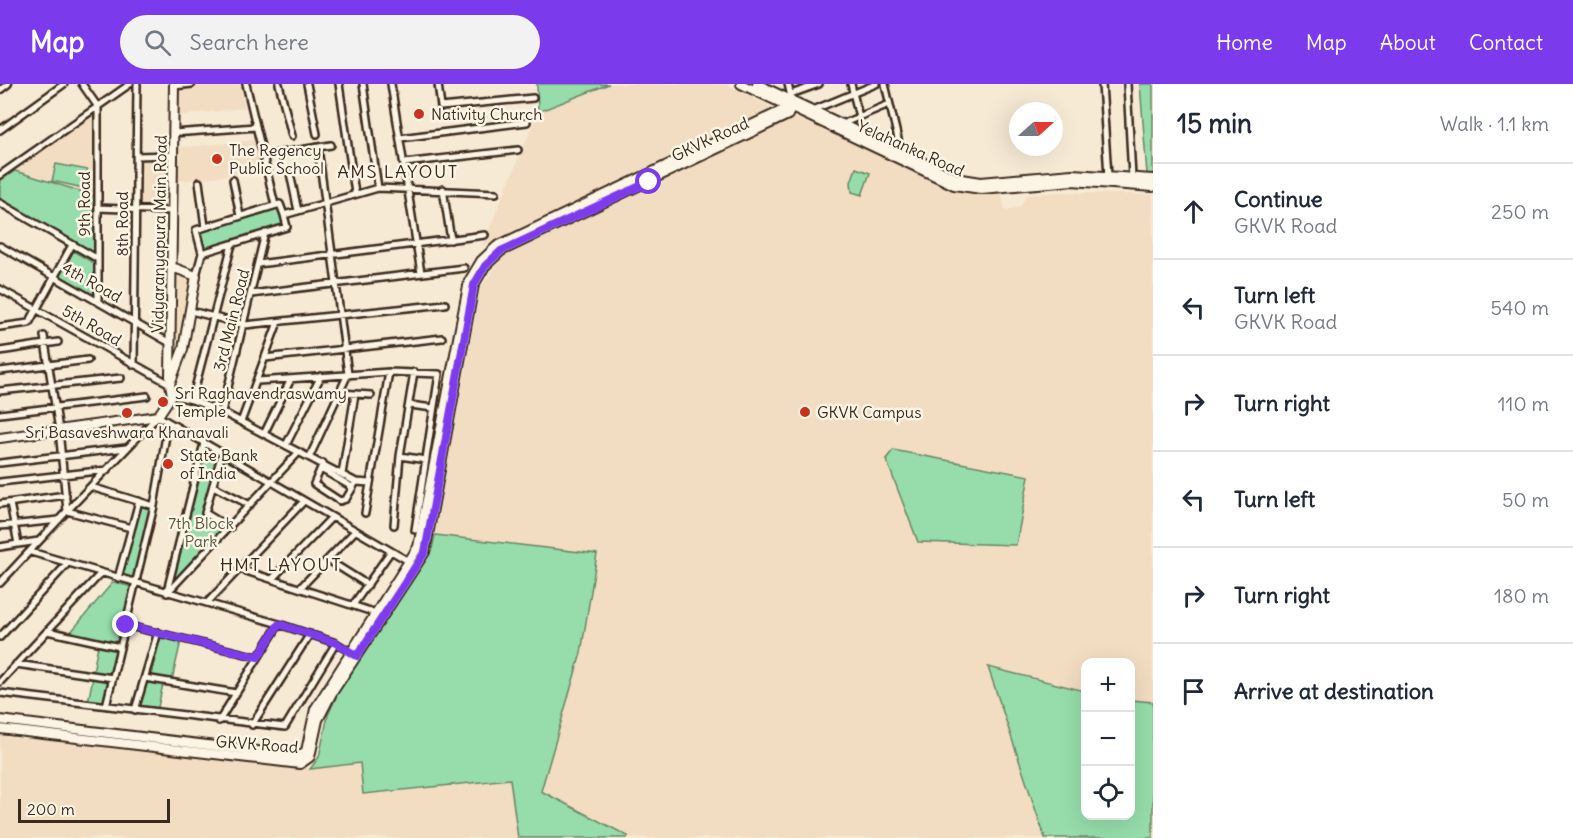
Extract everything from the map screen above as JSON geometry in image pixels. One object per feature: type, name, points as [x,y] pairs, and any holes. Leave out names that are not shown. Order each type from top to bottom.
[{"type":"main road","name":"Yelahanka Road","points":[[741,84],[813,110],[956,178],[981,182],[1032,176],[1108,176],[1153,179]]},
{"type":"main road","name":"Yelahanka Road","points":[[758,84],[954,185],[981,189],[1072,181],[1153,187]]},
{"type":"main road","name":"Vidyaranyapura Main Road","points":[[171,395],[174,85]]},
{"type":"main road","name":"GKVK Road","points":[[354,654],[376,613],[413,564],[425,552],[474,285],[485,266],[501,251],[787,116],[791,101]]},
{"type":"main road","points":[[170,384],[183,349],[196,276],[172,267]]},
{"type":"main road","points":[[0,438],[158,416],[171,395]]},
{"type":"main road","name":"GKVK Road","points":[[0,720],[299,756],[306,751],[315,709],[413,564]]},
{"type":"main road","name":"GKVK Road","points":[[0,729],[300,764],[310,758],[318,720],[338,678]]},
{"type":"street","points":[[0,130],[64,84]]},
{"type":"street","points":[[82,84],[98,107]]},
{"type":"street","points":[[0,175],[130,84]]},
{"type":"street","name":"8th Road","points":[[134,365],[137,84]]},
{"type":"street","points":[[174,85],[192,84]]},
{"type":"street","points":[[246,84],[275,205]]},
{"type":"street","points":[[279,84],[292,136]]},
{"type":"street","points":[[307,84],[317,134]]},
{"type":"street","points":[[339,84],[355,193]]},
{"type":"street","points":[[363,84],[378,188]]},
{"type":"street","points":[[391,84],[421,273]]},
{"type":"street","points":[[438,84],[441,107],[533,98]]},
{"type":"street","points":[[788,84],[791,101],[819,84]]},
{"type":"street","points":[[851,84],[859,117]]},
{"type":"street","points":[[813,110],[876,84]]},
{"type":"street","points":[[885,84],[901,152]]},
{"type":"street","points":[[1102,84],[1108,176]]},
{"type":"street","points":[[1127,84],[1132,177]]},
{"type":"street","points":[[842,124],[889,104]]},
{"type":"street","name":"9th Road","points":[[98,107],[98,301]]},
{"type":"street","points":[[400,138],[527,122]]},
{"type":"street","points":[[173,133],[256,128]]},
{"type":"street","points":[[263,156],[332,145]]},
{"type":"street","points":[[310,456],[348,374],[318,148]]},
{"type":"street","points":[[404,164],[518,150]]},
{"type":"street","points":[[136,156],[173,155]]},
{"type":"street","points":[[290,173],[298,211]]},
{"type":"street","points":[[233,180],[240,216]]},
{"type":"street","points":[[199,182],[205,227]]},
{"type":"street","points":[[284,215],[378,188],[408,187],[496,193]]},
{"type":"street","points":[[443,189],[451,240]]},
{"type":"street","points":[[0,203],[98,259]]},
{"type":"street","points":[[196,276],[202,253],[196,230],[280,204],[287,227],[202,253]]},
{"type":"street","points":[[98,208],[172,211]]},
{"type":"street","name":"3rd Main Road","points":[[222,412],[264,233]]},
{"type":"street","points":[[258,264],[485,235]]},
{"type":"street","points":[[192,400],[232,244]]},
{"type":"street","points":[[0,327],[29,323],[72,245]]},
{"type":"street","name":"4th Road","points":[[0,246],[171,343]]},
{"type":"street","points":[[251,294],[464,268]]},
{"type":"street","name":"5th Road","points":[[0,289],[170,384]]},
{"type":"street","points":[[190,311],[244,325],[445,304]]},
{"type":"street","points":[[241,422],[278,322]]},
{"type":"street","points":[[44,336],[56,406],[67,511]]},
{"type":"street","points":[[265,358],[442,338]]},
{"type":"street","points":[[0,351],[58,342]]},
{"type":"street","points":[[0,371],[88,360]]},
{"type":"street","points":[[258,381],[389,372],[439,374],[415,530]]},
{"type":"street","points":[[365,513],[389,372]]},
{"type":"street","points":[[394,525],[400,456],[414,372]]},
{"type":"street","points":[[286,445],[321,376]]},
{"type":"street","points":[[0,391],[121,378]]},
{"type":"street","points":[[264,434],[291,379]]},
{"type":"street","points":[[340,393],[371,395]]},
{"type":"street","points":[[342,474],[355,394]]},
{"type":"street","points":[[171,395],[192,400],[222,412],[310,456],[354,485],[370,483]]},
{"type":"street","points":[[0,414],[147,396]]},
{"type":"street","points":[[410,405],[433,408]]},
{"type":"street","points":[[0,583],[158,416],[168,424],[413,564]]},
{"type":"street","points":[[106,706],[154,506],[168,424]]},
{"type":"street","points":[[167,593],[204,443]]},
{"type":"street","points":[[0,464],[127,448]]},
{"type":"street","points":[[167,593],[299,452]]},
{"type":"street","points":[[222,453],[205,513],[230,528]]},
{"type":"street","points":[[400,456],[426,460]]},
{"type":"street","points":[[322,466],[342,474],[354,485]]},
{"type":"street","points":[[322,466],[314,482],[317,487],[340,501],[346,499],[354,485]]},
{"type":"street","points":[[0,482],[107,470]]},
{"type":"street","points":[[213,486],[250,505]]},
{"type":"street","points":[[91,487],[154,506]]},
{"type":"street","points":[[0,504],[66,495]]},
{"type":"street","points":[[118,578],[139,501]]},
{"type":"street","points":[[207,603],[304,501]]},
{"type":"street","points":[[10,503],[18,544]]},
{"type":"street","points":[[67,511],[132,528]]},
{"type":"street","points":[[272,579],[332,517]]},
{"type":"street","points":[[0,526],[59,520]]},
{"type":"street","points":[[300,588],[355,531]]},
{"type":"street","points":[[0,547],[41,541]]},
{"type":"street","points":[[353,605],[391,551]]},
{"type":"street","points":[[31,552],[279,624],[336,643],[354,654]]},
{"type":"street","points":[[328,560],[368,585]]},
{"type":"street","points":[[0,637],[68,564]]},
{"type":"street","points":[[240,569],[376,613]]},
{"type":"street","points":[[0,682],[101,573]]},
{"type":"street","points":[[219,721],[279,624]]},
{"type":"street","points":[[126,625],[258,657]]},
{"type":"street","points":[[47,631],[120,647]]},
{"type":"street","points":[[135,710],[158,632]]},
{"type":"street","points":[[252,725],[310,634]]},
{"type":"street","points":[[0,693],[252,725],[285,727],[336,643]]},
{"type":"street","points":[[16,664],[113,678]]},
{"type":"street","points":[[144,678],[236,693]]},
{"type":"shaded area","points":[[240,84],[245,108],[177,116],[178,87]]},
{"type":"shaded area","points":[[609,84],[726,84],[774,108],[482,246],[538,112]]},
{"type":"shaded area","points":[[93,115],[96,196],[15,171]]},
{"type":"shaded area","name":"GKVK Campus","points":[[796,117],[952,189],[973,195],[1001,192],[1005,210],[1020,207],[1027,195],[1058,192],[1153,195],[1153,838],[0,838],[0,736],[310,769],[319,757],[328,715],[339,691],[432,549],[480,289],[502,257]]},
{"type":"shaded area","name":"The Regency Public School","points":[[254,140],[262,171],[174,182],[175,148]]},
{"type":"shaded area","points":[[140,161],[167,161],[166,208],[140,207]]},
{"type":"shaded area","points":[[175,273],[192,279],[177,340],[175,339]]},
{"type":"green space","points":[[537,84],[609,84],[538,112]]},
{"type":"green space","points":[[1140,84],[1153,84],[1153,174],[1147,174]]},
{"type":"green space","points":[[56,164],[88,170],[84,188],[52,181]]},
{"type":"green space","points":[[856,168],[870,173],[862,195],[852,192],[851,182]]},
{"type":"green space","points":[[15,171],[96,196],[95,254],[0,201],[0,181]]},
{"type":"green space","points":[[278,207],[284,223],[203,249],[198,232]]},
{"type":"green space","points":[[73,251],[94,263],[95,297],[58,276]]},
{"type":"green space","name":"7th Block Park","points":[[205,446],[220,454],[203,514],[227,528],[170,588]]},
{"type":"green space","points":[[893,450],[1029,476],[1016,545],[918,542],[886,459]]},
{"type":"green space","points":[[139,503],[152,507],[132,580],[119,576]]},
{"type":"green space","points":[[435,535],[597,554],[581,653],[541,791],[628,836],[627,838],[518,838],[510,779],[363,794],[360,763],[310,769],[319,757],[328,715],[339,691],[432,549]]},
{"type":"green space","points":[[113,582],[132,587],[118,644],[70,633]]},
{"type":"green space","points":[[161,636],[181,641],[172,680],[151,676]]},
{"type":"green space","points":[[98,645],[116,649],[111,675],[93,672]]},
{"type":"green space","points":[[988,667],[1081,690],[1081,820],[1135,820],[1135,700],[1153,702],[1153,838],[1045,838]]},
{"type":"green space","points":[[93,677],[109,680],[105,705],[88,702]]},
{"type":"green space","points":[[144,680],[163,684],[157,712],[138,708]]},
{"type":"place","name":"Nativity Church","points":[[419,114]]},
{"type":"place","name":"The Regency Public School","points":[[217,159]]},
{"type":"place","name":"Sri Raghavendraswamy Temple","points":[[163,402]]},
{"type":"place","name":"GKVK Campus","points":[[805,412]]},
{"type":"place","name":"Sri Basaveshwara Khanavali","points":[[127,413]]},
{"type":"place","name":"State Bank of India","points":[[168,464]]},
{"type":"district","name":"AMS LAYOUT","points":[[398,172]]},
{"type":"district","name":"HMT LAYOUT","points":[[281,565]]},
{"type":"route","points":[[126,625],[258,657],[279,624],[336,643],[357,656],[425,552],[474,285],[481,272],[501,251],[649,182]]}]
